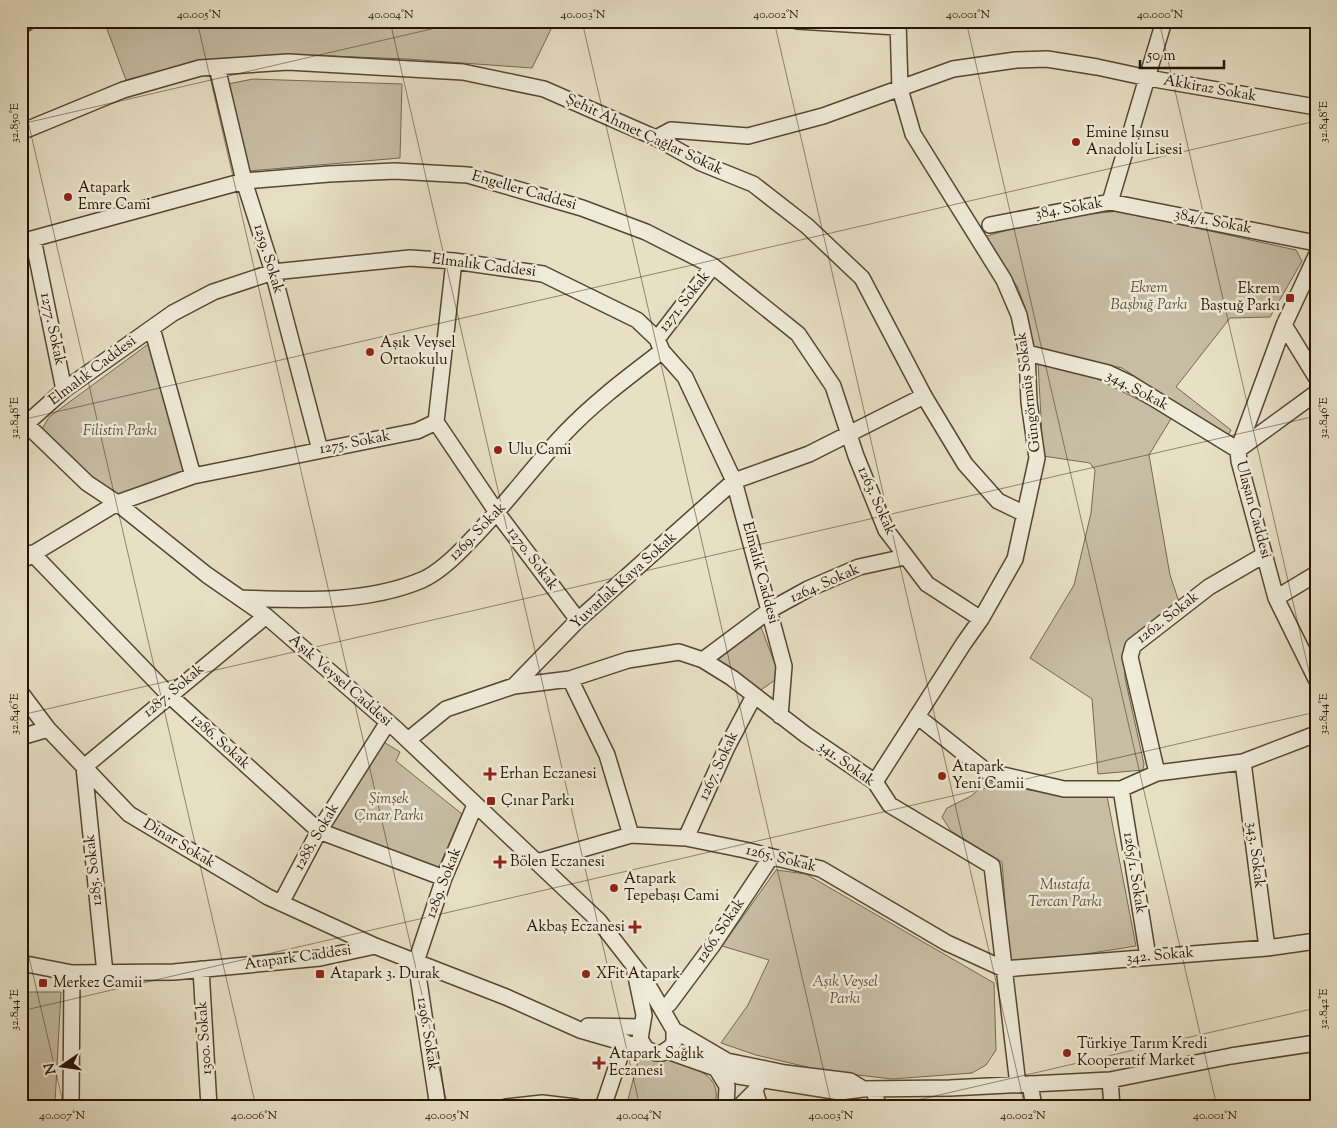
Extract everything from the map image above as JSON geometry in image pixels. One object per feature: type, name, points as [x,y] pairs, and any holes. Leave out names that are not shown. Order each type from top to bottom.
[{"type":"street","points":[[21,26],[29,21]]},
{"type":"street","points":[[797,21],[898,24]]},
{"type":"street","name":"384. Sokak","points":[[990,226],[1110,202],[1164,21]]},
{"type":"street","name":"Güngörmüş Sokak","points":[[875,782],[981,620],[1015,559],[1037,458],[1029,402],[1027,353],[1019,315],[1004,280],[912,134],[900,90],[898,24]]},
{"type":"street","name":"Akkiraz Sokak","points":[[656,138],[671,130],[748,136],[822,116],[900,90],[953,69],[1016,60],[1055,60],[1316,107]]},
{"type":"street","name":"Şehit Ahmet Çağlar Sokak","points":[[21,132],[123,90],[200,68],[288,62],[463,72],[544,89],[656,138],[701,163],[753,184],[807,226],[862,278],[924,396],[964,464],[998,501],[1025,514]]},
{"type":"street","name":"1259. Sokak","points":[[217,67],[244,181],[273,272],[320,450]]},
{"type":"street","name":"Engeller Caddesi","points":[[27,241],[244,181],[376,172],[468,175],[591,211],[646,232],[713,266],[798,334],[833,386],[848,432]]},
{"type":"street","name":"384/1. Sokak","points":[[1110,202],[1316,243]]},
{"type":"street","name":"1277. Sokak","points":[[27,241],[64,390]]},
{"type":"street","name":"Ulaşan Caddesi","points":[[1316,256],[1284,325],[1238,450],[1239,462],[1276,598],[1316,679]]},
{"type":"street","name":"Elmalık Caddesi","points":[[24,424],[64,390],[173,312],[214,292],[273,272],[410,258],[454,261],[543,274],[637,320],[685,377],[734,481],[784,666],[780,716]]},
{"type":"street","points":[[436,422],[454,261]]},
{"type":"street","name":"1271. Sokak","points":[[659,345],[713,266]]},
{"type":"street","points":[[1284,325],[1316,378]]},
{"type":"street","points":[[152,328],[194,476]]},
{"type":"street","name":"1269. Sokak","points":[[240,598],[356,597],[387,592],[424,579],[451,560],[498,514],[564,434],[659,345]]},
{"type":"street","name":"344. Sokak","points":[[1027,353],[1108,373],[1129,383],[1238,450]]},
{"type":"street","points":[[1238,450],[1316,393]]},
{"type":"street","name":"Yuvarlak Kaya Sokak","points":[[408,740],[446,709],[514,686],[578,620],[734,481],[809,454],[848,432],[924,396]]},
{"type":"street","name":"1275. Sokak","points":[[27,557],[117,504],[194,476],[416,431],[436,422]]},
{"type":"street","name":"1270. Sokak","points":[[436,422],[498,514],[578,620]]},
{"type":"street","name":"Aşık Veysel Caddesi","points":[[24,424],[87,482],[207,575],[266,616],[408,740],[599,921],[645,980],[671,1026],[705,1050],[727,1061],[785,1073],[850,1081],[868,1089]]},
{"type":"street","name":"1263. Sokak","points":[[848,432],[886,530],[905,557],[927,584],[981,620]]},
{"type":"street","name":"1262. Sokak","points":[[1157,773],[1130,657],[1133,646],[1209,587],[1264,554]]},
{"type":"street","name":"1286. Sokak","points":[[27,557],[169,696],[319,831],[444,878]]},
{"type":"street","name":"1264. Sokak","points":[[703,660],[770,610],[808,589],[859,567],[905,557]]},
{"type":"street","points":[[1276,598],[1316,574]]},
{"type":"street","name":"1287. Sokak","points":[[84,766],[266,616]]},
{"type":"street","name":"341. Sokak","points":[[514,686],[570,679],[628,660],[680,652],[703,660],[732,678],[806,735],[875,782],[890,805],[992,866],[1004,969],[1024,1084],[1034,1107]]},
{"type":"street","points":[[570,679],[607,755],[631,835]]},
{"type":"street","name":"Dinar Sokak","points":[[21,693],[48,729],[130,814],[281,903],[375,946]]},
{"type":"street","name":"1267. Sokak","points":[[686,838],[727,747],[754,696]]},
{"type":"street","points":[[917,716],[986,770],[1064,790],[1121,789],[1157,773],[1243,762],[1316,734]]},
{"type":"street","name":"1288. Sokak","points":[[281,903],[319,831],[388,722]]},
{"type":"street","points":[[21,737],[48,729]]},
{"type":"street","name":"343. Sokak","points":[[1243,762],[1267,948]]},
{"type":"street","name":"1285. Sokak","points":[[84,766],[105,973]]},
{"type":"street","name":"1265/1. Sokak","points":[[1121,789],[1148,957]]},
{"type":"street","name":"1289. Sokak","points":[[416,962],[444,878],[475,805]]},
{"type":"street","name":"1265. Sokak","points":[[538,862],[631,835],[686,838],[771,856],[821,868],[948,943],[1004,969]]},
{"type":"street","name":"1266. Sokak","points":[[669,1004],[712,946],[771,856]]},
{"type":"street","name":"342. Sokak","points":[[1004,969],[1267,948],[1316,941]]},
{"type":"street","points":[[375,946],[562,1020],[580,1030],[646,1049]]},
{"type":"street","name":"Atapark Caddesi","points":[[21,963],[72,974],[201,969],[320,958],[375,946]]},
{"type":"street","name":"1296. Sokak","points":[[416,962],[438,1107]]},
{"type":"street","name":"Aşık Veysel Caddesi","points":[[634,967],[644,1015],[640,1039],[646,1049],[656,1053],[667,1051],[716,1068],[757,1086],[840,1092],[868,1089],[950,1088],[1110,1080],[1231,1056],[1314,1049]]},
{"type":"street","name":"1300. Sokak","points":[[201,969],[209,1107]]},
{"type":"street","points":[[71,1107],[72,974]]},
{"type":"street","points":[[562,1020],[604,1028],[642,1027],[651,1019],[662,1019],[671,1026],[674,1042],[667,1051]]},
{"type":"street","points":[[603,1107],[625,1042]]},
{"type":"street","points":[[716,1068],[727,1086],[728,1103],[726,1107]]},
{"type":"street","points":[[1110,1080],[1112,1107]]},
{"type":"street","points":[[739,1107],[757,1086]]},
{"type":"street","points":[[757,1086],[760,1107]]},
{"type":"street","points":[[868,1089],[878,1107]]},
{"type":"street","points":[[506,1107],[542,1102],[576,1107]]},
{"type":"green space","points":[[104,21],[555,21],[532,68],[407,59],[306,55],[200,61],[126,80]]},
{"type":"green space","points":[[253,79],[402,84],[400,158],[249,171],[228,84]]},
{"type":"green space","name":"Ekrem Başbuğ Parkı","points":[[1119,211],[1296,250],[1302,261],[1270,317],[1230,318],[1176,387],[1231,430],[1227,437],[1122,368],[1036,349],[1033,345],[1025,307],[1017,286],[985,240],[987,236],[1036,223]]},
{"type":"green space","name":"Filistin Parkı","points":[[147,345],[153,345],[186,474],[120,498],[78,467],[42,429],[49,417]]},
{"type":"green space","points":[[1038,362],[1086,373],[1172,417],[1149,455],[1170,575],[1179,602],[1124,652],[1125,678],[1144,764],[1143,770],[1098,774],[1092,699],[1030,658],[1074,585],[1091,513],[1095,470],[1090,463],[1043,456]]},
{"type":"green space","points":[[759,622],[778,672],[775,680],[761,690],[718,660]]},
{"type":"green space","name":"Şimşek Çınar Parkı","points":[[382,741],[400,752],[396,761],[462,814],[438,869],[332,830],[329,824]]},
{"type":"green space","name":"Mustafa Tercan Parkı","points":[[987,782],[1047,792],[1107,796],[1136,946],[1010,966],[1002,862],[951,831],[942,817],[947,808],[971,796]]},
{"type":"green space","name":"Aşık Veysel Parkı","points":[[776,870],[806,874],[994,983],[996,1050],[986,1065],[972,1073],[892,1079],[824,1071],[756,1055],[721,1043],[748,1005],[769,960],[722,946]]},
{"type":"green space","points":[[21,992],[61,992],[55,1103],[21,1104]]},
{"type":"green space","points":[[645,1055],[663,1061],[667,1058],[695,1068],[703,1073],[715,1086],[714,1106],[626,1107],[638,1061]]},
{"type":"place","name":"Emine Işınsu Anadolu Lisesi","points":[[1076,142]]},
{"type":"place","name":"Atapark Emre Cami","points":[[68,197]]},
{"type":"place","name":"Ekrem Baştuğ Parkı","points":[[1290,298]]},
{"type":"place","name":"Aşık Veysel Ortaokulu","points":[[370,352]]},
{"type":"place","name":"Ulu Cami","points":[[498,450]]},
{"type":"place","name":"Erhan Eczanesi","points":[[490,774]]},
{"type":"place","name":"Atapark Yeni Camii","points":[[942,776]]},
{"type":"place","name":"Çınar Parkı","points":[[491,801]]},
{"type":"place","name":"Bölen Eczanesi","points":[[500,862]]},
{"type":"place","name":"Atapark Tepebaşı Cami","points":[[614,888]]},
{"type":"place","name":"Akbaş Eczanesi","points":[[635,927]]},
{"type":"place","name":"Atapark 3. Durak","points":[[320,974]]},
{"type":"place","name":"XFit Atapark","points":[[586,974]]},
{"type":"place","name":"Merkez Camii","points":[[43,983]]},
{"type":"place","name":"Türkiye Tarım Kredi Kooperatif Market","points":[[1067,1053]]},
{"type":"place","name":"Atapark Sağlık Eczanesi","points":[[599,1063]]}]
